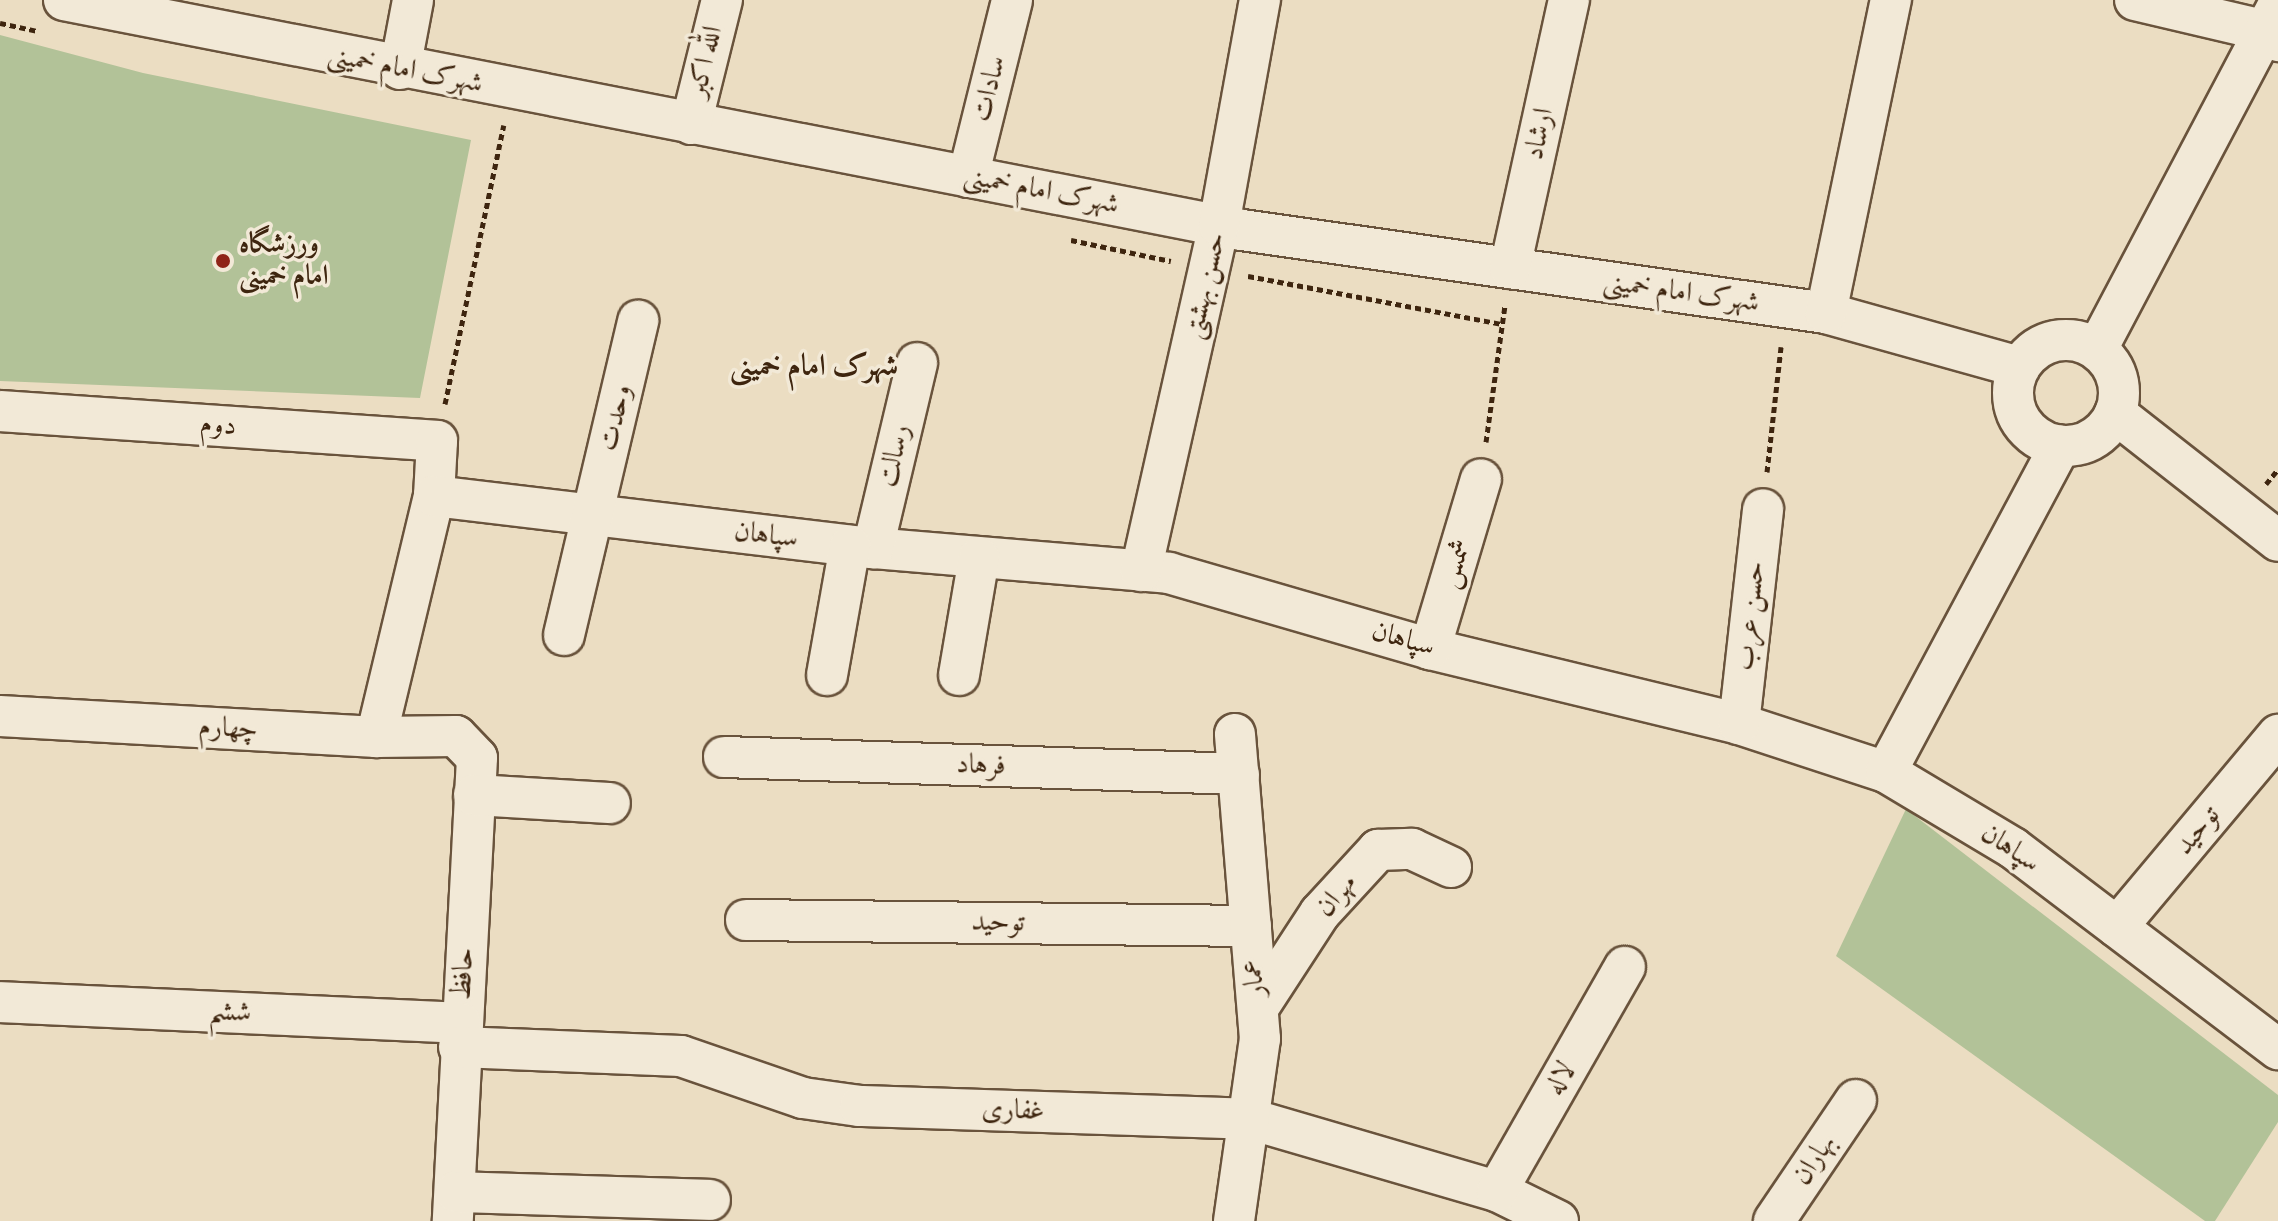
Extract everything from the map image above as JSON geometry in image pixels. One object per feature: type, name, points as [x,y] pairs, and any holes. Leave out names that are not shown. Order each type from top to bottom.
[{"type":"street","name":"شهرک امام خمینی","points":[[64,0],[400,69],[1219,225],[1826,313],[2020,367]]},
{"type":"street","points":[[400,69],[413,0]]},
{"type":"street","name":"الله اکبر","points":[[691,124],[722,0]]},
{"type":"street","name":"سادات","points":[[968,177],[1012,0]]},
{"type":"street","name":"حسن بهشتی","points":[[1141,571],[1219,225],[1260,0]]},
{"type":"street","name":"ارشاد","points":[[1510,268],[1569,0]]},
{"type":"street","points":[[1826,313],[1891,0]]},
{"type":"street","points":[[2097,349],[2273,25],[2135,0]]},
{"type":"street","name":"وحدت","points":[[564,635],[638,321]]},
{"type":"street","points":[[2072,341],[2097,349],[2117,378],[2115,413],[2093,439],[2060,446],[2043,442],[2019,418],[2013,402],[2020,367],[2046,344],[2072,341]]},
{"type":"street","name":"رسالت","points":[[827,675],[861,547],[917,363]]},
{"type":"street","name":"دوم","points":[[0,411],[437,441]]},
{"type":"street","points":[[2115,413],[2278,541]]},
{"type":"street","points":[[376,737],[434,496],[437,441]]},
{"type":"street","points":[[1886,772],[2060,446]]},
{"type":"street","name":"شمس","points":[[1430,649],[1481,479]]},
{"type":"street","name":"سپاهان","points":[[434,496],[861,547],[1169,573],[1430,649],[1739,724],[1886,772],[2013,848],[2278,1049]]},
{"type":"street","name":"حسن عرب","points":[[1739,724],[1763,509]]},
{"type":"street","points":[[959,675],[979,558]]},
{"type":"street","name":"چهارم","points":[[0,716],[376,737],[456,736]]},
{"type":"street","name":"عمار","points":[[1234,1221],[1260,1039],[1235,734]]},
{"type":"street","name":"توحید","points":[[2117,927],[2278,735]]},
{"type":"street","name":"حافظ","points":[[454,1206],[460,1035],[477,758],[456,736]]},
{"type":"street","name":"فرهاد","points":[[724,757],[1239,774]]},
{"type":"street","points":[[474,795],[610,803]]},
{"type":"street","name":"مهران","points":[[1258,1008],[1320,913],[1378,850],[1412,849],[1451,867]]},
{"type":"street","name":"توحید","points":[[746,920],[1251,926]]},
{"type":"street","name":"لاله","points":[[1497,1191],[1625,967]]},
{"type":"street","name":"ششم","points":[[0,1002],[460,1035]]},
{"type":"street","name":"غفاری","points":[[460,1035],[681,1056],[803,1098],[860,1106],[1250,1119],[1497,1191],[1558,1221]]},
{"type":"street","name":"بهاران","points":[[1774,1221],[1856,1100]]},
{"type":"street","points":[[454,1206],[634,1211],[710,1200]]},
{"type":"path","points":[[437,441],[511,90]]},
{"type":"path","points":[[1481,479],[1510,268]]},
{"type":"path","points":[[1763,509],[1785,308]]},
{"type":"green space","name":"ورزشگاه امام خمینی","points":[[0,35],[143,73],[471,140],[420,398],[0,381]]},
{"type":"green space","points":[[1906,809],[2278,1095],[2278,1122],[2215,1221],[2205,1221],[1836,956]]},
{"type":"place","name":"ورزشگاه امام خمینی","points":[[223,261]]},
{"type":"district","name":"شهرک امام خمینی","points":[[814,368]]}]
